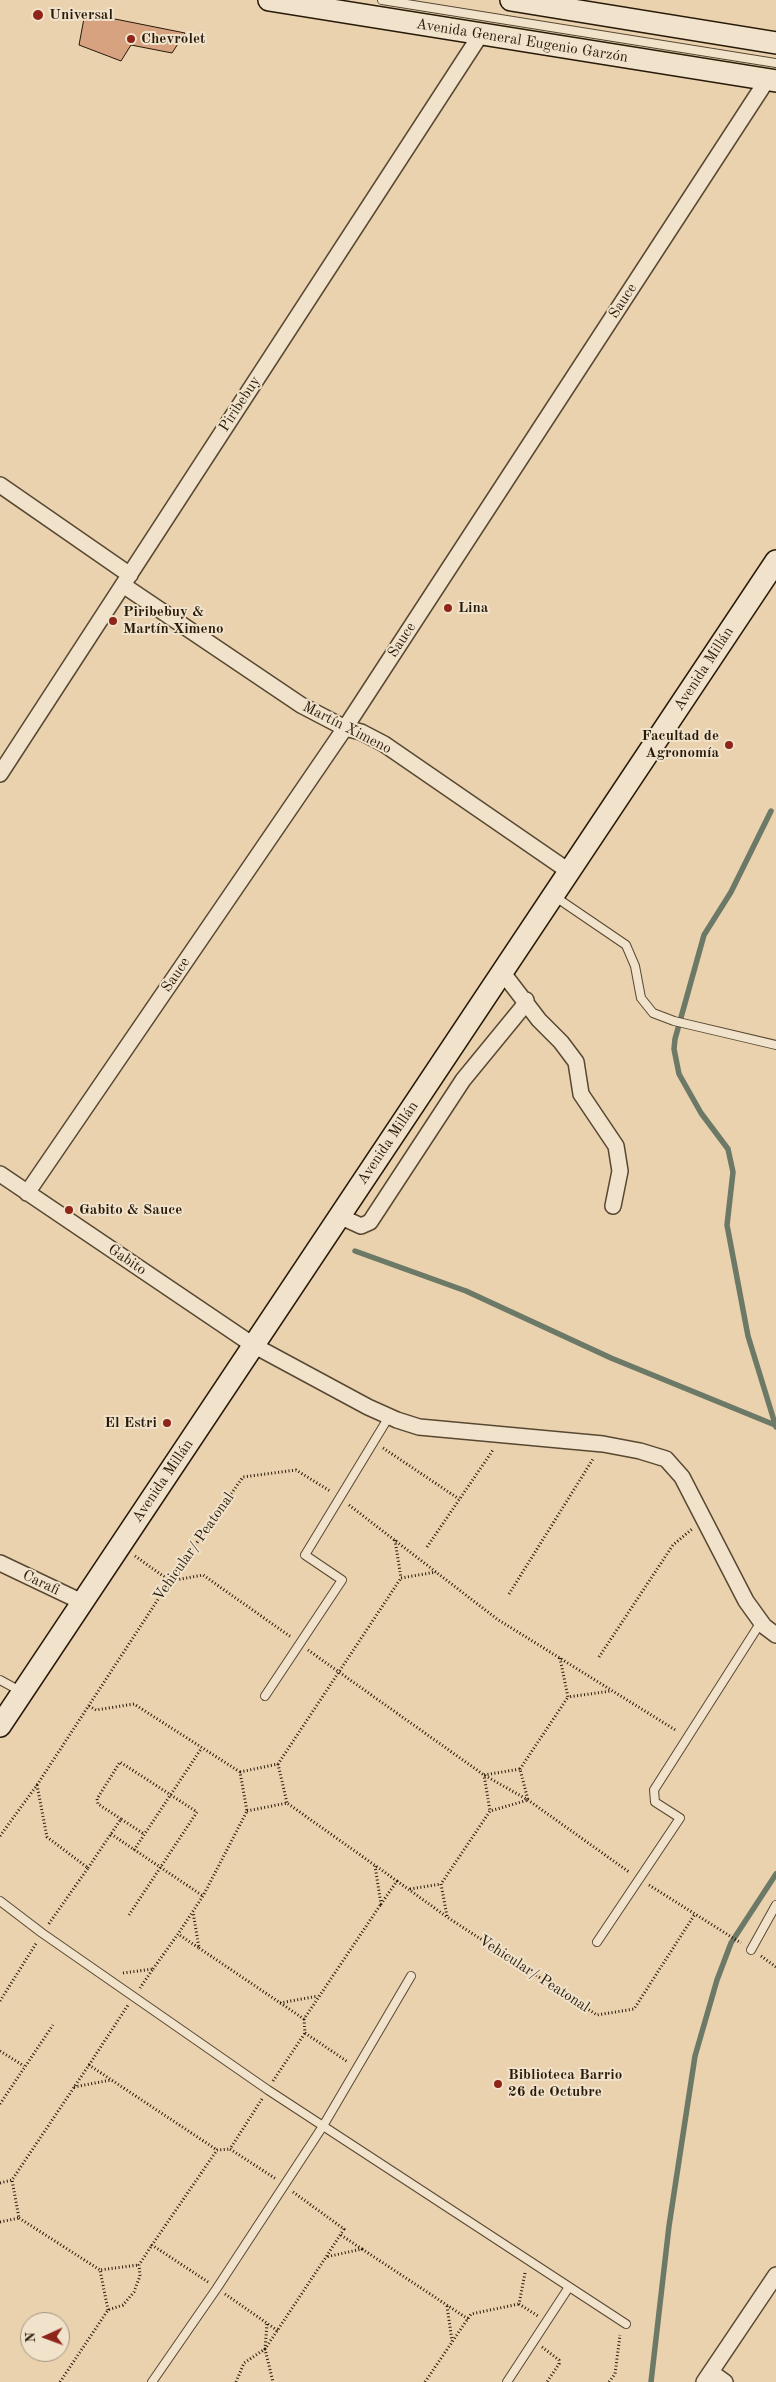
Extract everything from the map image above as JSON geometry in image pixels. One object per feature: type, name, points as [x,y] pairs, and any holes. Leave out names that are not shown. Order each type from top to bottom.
[{"type":"main road","name":"Avenida General Eugenio Garzón","points":[[269,0],[481,34],[773,75]]},
{"type":"main road","points":[[510,0],[776,43]]},
{"type":"main road","name":"Avenida Millán","points":[[0,1726],[776,561]]},
{"type":"street","name":"Piribebuy","points":[[0,774],[481,34]]},
{"type":"street","name":"Sauce","points":[[27,1193],[345,728],[773,75]]},
{"type":"street","name":"Martín Ximeno","points":[[0,485],[126,580],[301,705],[345,728],[361,732],[384,744],[570,872]]},
{"type":"street","points":[[503,972],[526,1000],[539,1020],[561,1042],[576,1062],[581,1094],[616,1146],[620,1171],[613,1206]]},
{"type":"street","points":[[339,1216],[361,1226],[370,1222],[463,1080],[522,1008],[526,1000]]},
{"type":"street","name":"Gabito","points":[[0,1174],[253,1345]]},
{"type":"street","points":[[253,1345],[368,1407],[419,1427],[603,1444],[640,1450],[666,1459],[682,1477],[746,1600],[761,1622],[776,1635]]},
{"type":"street","name":"Carafi","points":[[0,1564],[82,1602]]},
{"type":"street","points":[[725,2382],[707,2377],[776,2275]]},
{"type":"lane","name":"Avenida General Eugenio Garzón","points":[[382,0],[773,75]]},
{"type":"lane","points":[[554,896],[626,946],[636,966],[639,990],[644,1004],[652,1013],[674,1021],[776,1045]]},
{"type":"lane","points":[[265,1696],[342,1580],[305,1554],[390,1416]]},
{"type":"lane","points":[[597,1942],[638,1878],[680,1818],[655,1802],[654,1790],[761,1622]]},
{"type":"lane","points":[[0,1680],[23,1692]]},
{"type":"lane","points":[[0,1901],[42,1934],[134,1995],[268,2090],[626,2324]]},
{"type":"lane","points":[[751,1950],[776,1905]]},
{"type":"lane","points":[[152,2382],[217,2288],[323,2126],[411,1976]]},
{"type":"lane","points":[[507,2382],[569,2287]]},
{"type":"path","points":[[427,1547],[503,1434]]},
{"type":"path","points":[[374,1442],[459,1499]]},
{"type":"path","points":[[509,1594],[603,1444]]},
{"type":"path","name":"Vehicular/ Peatonal","points":[[0,1836],[37,1785],[170,1580],[242,1477],[296,1470],[339,1497],[497,1618],[687,1737]]},
{"type":"path","points":[[599,1657],[674,1545],[704,1518]]},
{"type":"path","points":[[89,1706],[96,1710],[134,1704],[201,1749],[240,1772],[278,1764],[401,1578],[395,1540]]},
{"type":"path","points":[[121,1545],[170,1580],[203,1575],[484,1775],[528,1800],[638,1878],[727,1936],[741,1942]]},
{"type":"path","points":[[401,1578],[436,1572]]},
{"type":"path","points":[[484,1775],[520,1769],[568,1697],[560,1658]]},
{"type":"path","points":[[568,1697],[612,1691]]},
{"type":"path","points":[[134,1850],[169,1794],[201,1749]]},
{"type":"path","points":[[129,1914],[162,1868],[197,1812],[120,1762],[97,1799],[98,1804],[144,1834]]},
{"type":"path","points":[[247,1811],[287,1803],[278,1764]]},
{"type":"path","points":[[520,1769],[528,1800]]},
{"type":"path","points":[[0,2183],[12,2180],[134,1995],[203,1896],[247,1811],[240,1772]]},
{"type":"path","points":[[484,1775],[490,1811]]},
{"type":"path","points":[[37,1785],[47,1837],[88,1868]]},
{"type":"path","points":[[447,1917],[441,1884],[490,1811],[528,1800]]},
{"type":"path","name":"Vehicular/ Peatonal","points":[[287,1803],[447,1917],[597,2015],[634,2009],[695,1914]]},
{"type":"path","points":[[0,2001],[42,1934],[121,1819]]},
{"type":"path","points":[[111,1834],[203,1896]]},
{"type":"path","points":[[374,1866],[382,1904]]},
{"type":"path","points":[[230,2149],[305,2033],[304,2019],[318,1996],[397,1881]]},
{"type":"path","points":[[410,1889],[441,1884]]},
{"type":"path","points":[[193,1912],[199,1948]]},
{"type":"path","points":[[178,1934],[304,2019]]},
{"type":"path","points":[[760,1956],[776,1966]]},
{"type":"path","points":[[105,1976],[153,1969]]},
{"type":"path","points":[[280,2004],[318,1996]]},
{"type":"path","points":[[0,2104],[53,2025]]},
{"type":"path","points":[[305,2033],[356,2068]]},
{"type":"path","points":[[0,2051],[24,2066]]},
{"type":"path","points":[[88,2065],[217,2150],[230,2149],[284,2185],[344,2229],[278,2331],[265,2349],[244,2363],[236,2382]]},
{"type":"path","points":[[74,2087],[112,2080]]},
{"type":"path","points":[[60,2382],[108,2310],[123,2305],[134,2292],[140,2276],[139,2265],[217,2150]]},
{"type":"path","points":[[12,2180],[19,2218]]},
{"type":"path","points":[[0,2222],[19,2218],[100,2270],[139,2265]]},
{"type":"path","points":[[341,2235],[468,2319]]},
{"type":"path","points":[[152,2245],[278,2331]]},
{"type":"path","points":[[326,2257],[362,2249]]},
{"type":"path","points":[[519,2304],[528,2260]]},
{"type":"path","points":[[100,2270],[108,2310]]},
{"type":"path","points":[[425,2382],[471,2314],[519,2304],[547,2322]]},
{"type":"path","points":[[447,2305],[453,2342]]},
{"type":"path","points":[[267,2323],[265,2349],[272,2382]]},
{"type":"path","points":[[609,2382],[615,2374],[620,2332],[626,2324]]},
{"type":"path","points":[[534,2342],[559,2360],[559,2364],[547,2382]]},
{"type":"building","name":"Chevrolet","points":[[85,13],[185,33],[172,53],[131,45],[121,61],[79,45]]},
{"type":"waterway","points":[[771,811],[731,892],[704,935],[675,1039],[674,1049],[679,1074],[701,1113],[728,1149],[733,1172],[727,1225],[748,1336],[776,1427]]},
{"type":"waterway","points":[[355,1251],[466,1291],[611,1358],[775,1425]]},
{"type":"waterway","points":[[651,2382],[669,2226],[695,2056],[717,1980],[731,1943],[776,1874]]},
{"type":"place","name":"Universal","points":[[38,15]]},
{"type":"place","name":"Chevrolet","points":[[131,39]]},
{"type":"place","name":"Lina","points":[[448,608]]},
{"type":"place","name":"Piribebuy & Martín Ximeno","points":[[113,621]]},
{"type":"place","name":"Facultad de Agronomía","points":[[729,745]]},
{"type":"place","name":"Gabito & Sauce","points":[[69,1210]]},
{"type":"place","name":"El Estri","points":[[167,1423]]},
{"type":"place","name":"Biblioteca Barrio 26 de Octubre","points":[[498,2084]]}]
